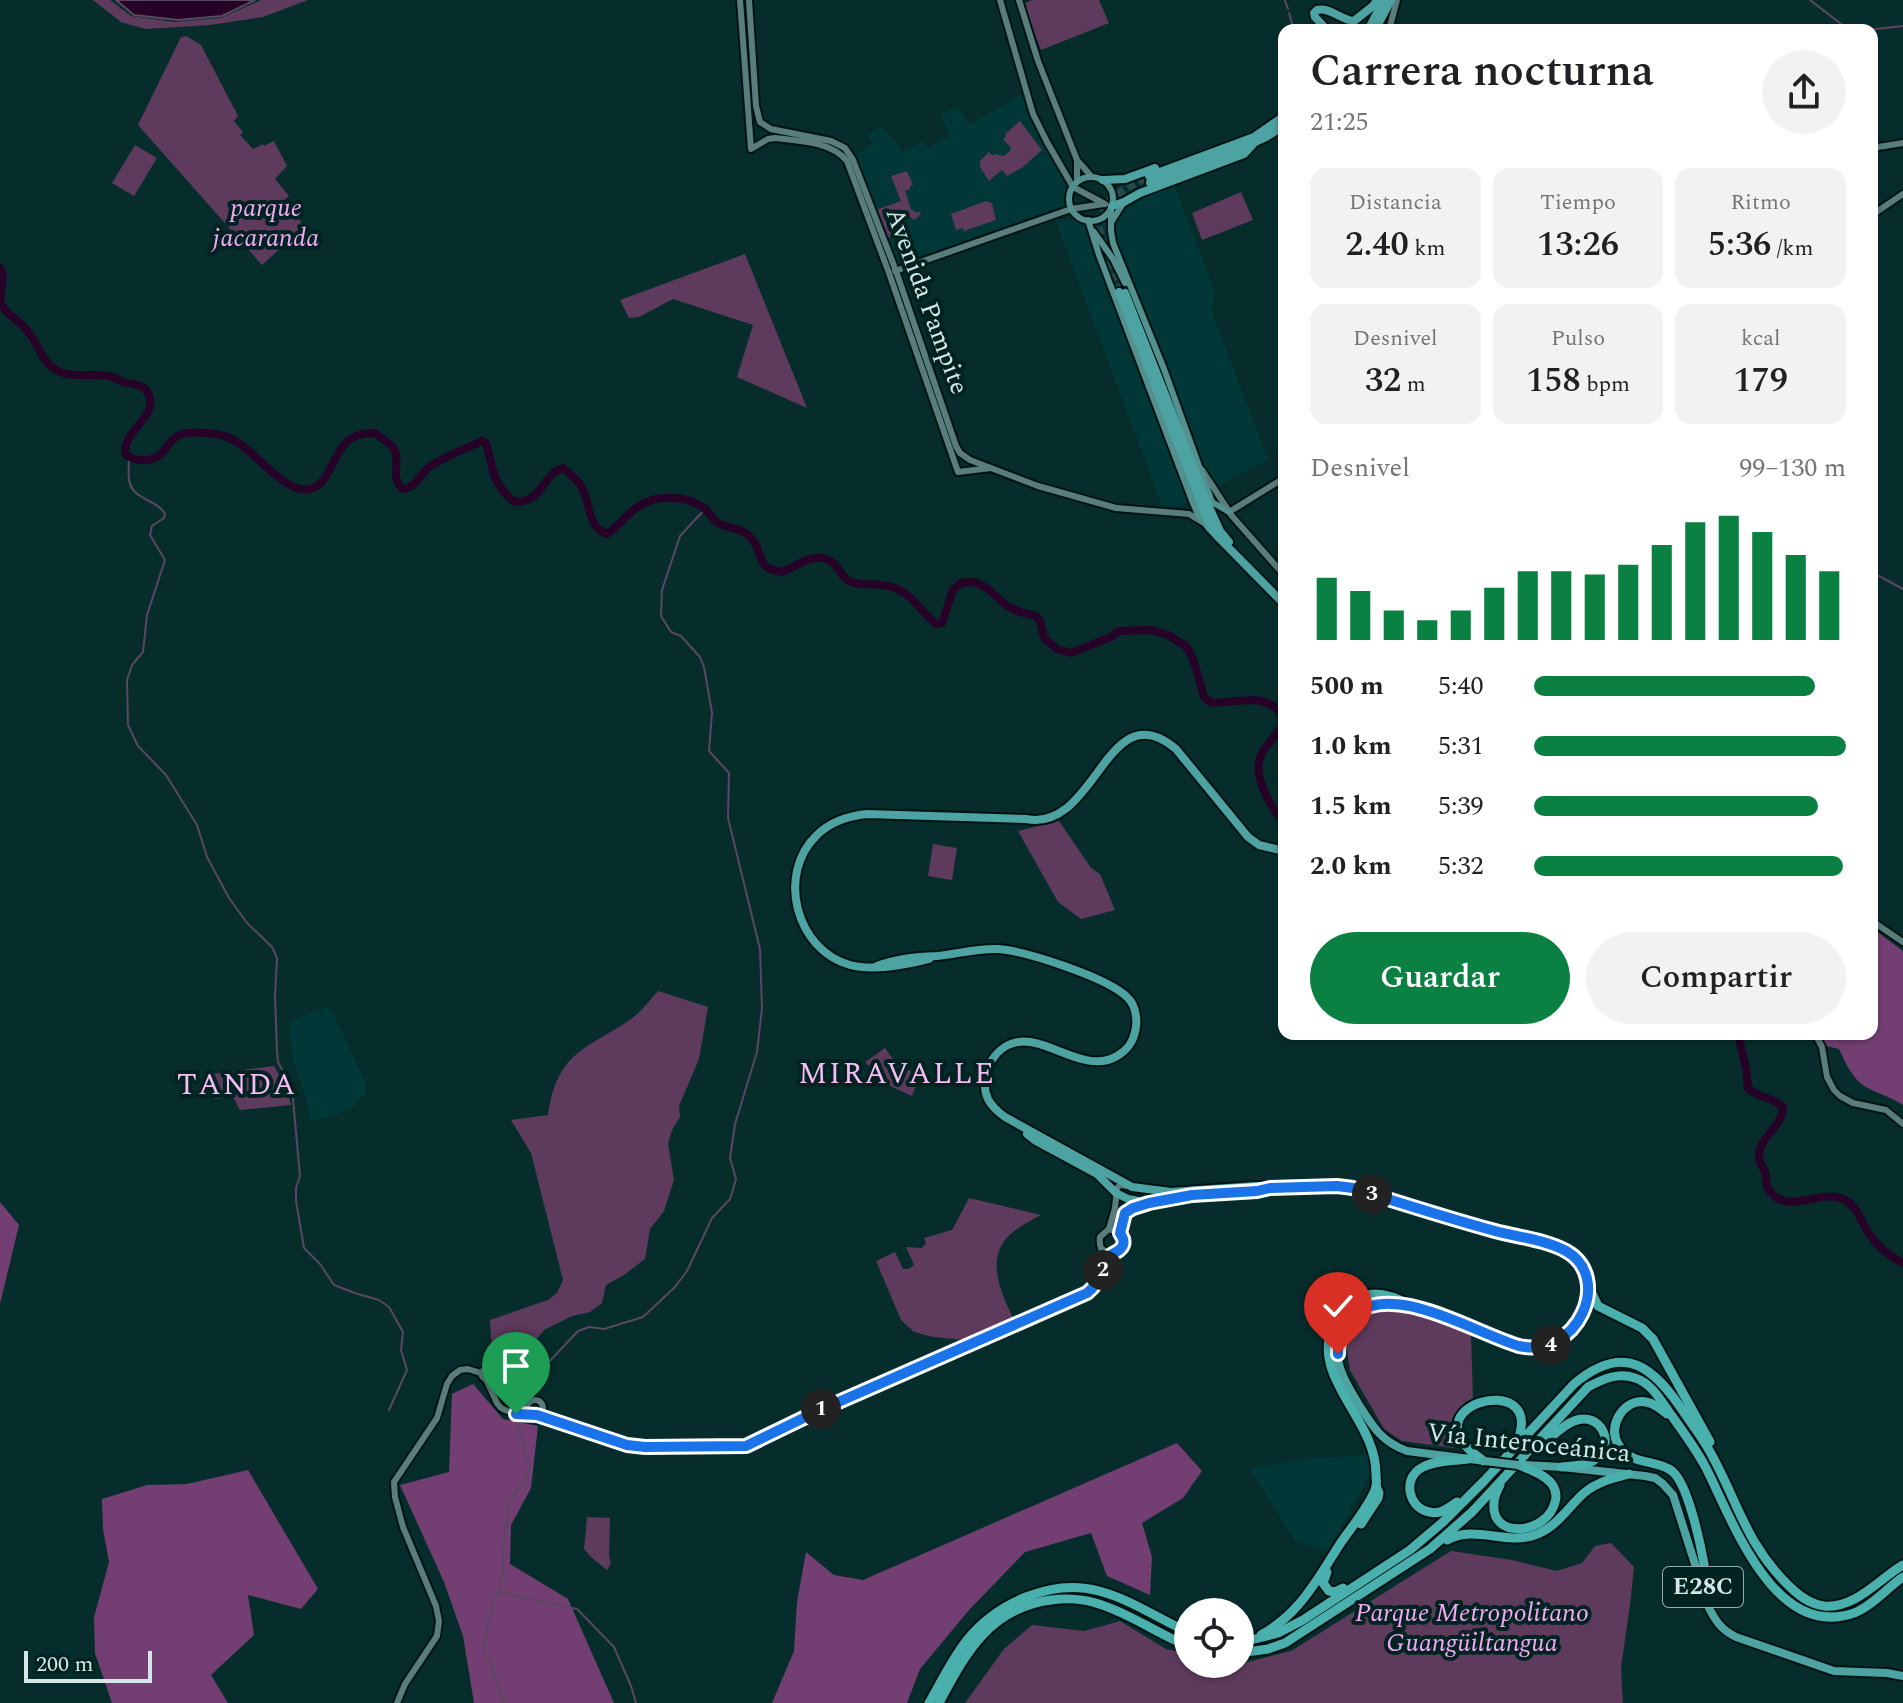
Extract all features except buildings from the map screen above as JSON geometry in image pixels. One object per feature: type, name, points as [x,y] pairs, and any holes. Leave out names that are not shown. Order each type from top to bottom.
[{"type":"highway","points":[[1588,1285],[1598,1306],[1642,1328],[1653,1339],[1707,1437],[1709,1450]]},
{"type":"highway","points":[[1365,1578],[1335,1592],[1329,1591],[1323,1583],[1324,1575],[1375,1504],[1379,1493],[1374,1450],[1331,1367],[1329,1340],[1339,1314],[1357,1298],[1384,1294],[1412,1306]]},
{"type":"highway","points":[[1254,1638],[1278,1633],[1303,1620],[1410,1550],[1473,1492],[1574,1384],[1602,1365],[1620,1362],[1638,1365],[1657,1377],[1678,1403],[1709,1450],[1757,1549],[1776,1574],[1797,1594],[1813,1603],[1838,1606],[1903,1565]]},
{"type":"highway","points":[[1430,1549],[1472,1512],[1588,1387],[1609,1377],[1621,1376],[1635,1378],[1654,1391],[1705,1466],[1741,1542],[1771,1583],[1791,1603],[1808,1613],[1824,1617],[1839,1616],[1856,1612],[1903,1577]]},
{"type":"highway","points":[[1484,1461],[1465,1447],[1458,1435],[1462,1416],[1474,1406],[1486,1401],[1511,1403],[1522,1418],[1516,1446]]},
{"type":"highway","points":[[1683,1431],[1659,1408],[1639,1402],[1622,1411],[1614,1434],[1619,1446],[1630,1456],[1668,1469],[1679,1479],[1702,1554],[1704,1569],[1700,1579]]},
{"type":"highway","points":[[1528,1452],[1573,1421],[1587,1419],[1598,1424],[1606,1441],[1599,1456],[1584,1464],[1562,1467]]},
{"type":"highway","points":[[1468,1459],[1432,1463],[1421,1468],[1413,1476],[1410,1492],[1419,1508],[1434,1512],[1445,1510],[1473,1492]]},
{"type":"highway","points":[[1503,1478],[1493,1505],[1494,1513],[1501,1522],[1511,1528],[1523,1529],[1546,1518],[1554,1507],[1555,1489],[1545,1478],[1518,1465]]},
{"type":"highway","points":[[1254,1651],[1285,1643],[1430,1549],[1462,1533],[1515,1538],[1534,1536],[1557,1522],[1593,1486],[1629,1474]]},
{"type":"highway","points":[[1254,1635],[1282,1620],[1300,1604],[1376,1486]]},
{"type":"highway","points":[[929,1703],[959,1651],[981,1625],[1007,1606],[1048,1590],[1098,1590],[1174,1625]]},
{"type":"highway","points":[[939,1703],[986,1630],[998,1619],[1026,1605],[1062,1599],[1097,1602],[1174,1639]]},
{"type":"main road","points":[[1321,24],[1315,17],[1317,10],[1325,9],[1354,21],[1362,17],[1377,0]]},
{"type":"main road","points":[[1371,24],[1384,0]]},
{"type":"main road","points":[[1378,24],[1391,0]]},
{"type":"main road","points":[[1278,121],[1243,141],[1150,180],[1255,142],[1278,129]]},
{"type":"main road","points":[[1243,141],[1224,144],[1125,179],[1103,180],[1091,176],[1075,184],[1069,196],[1071,209],[1089,224],[1113,259],[1127,287],[1227,534],[1247,565]]},
{"type":"main road","points":[[1109,205],[1124,202],[1140,193],[1244,154],[1255,142]]},
{"type":"main road","points":[[1089,224],[1102,218],[1109,205],[1112,193],[1103,180]]},
{"type":"main road","points":[[1112,221],[1124,202]]},
{"type":"main road","points":[[1109,205],[1111,231],[1118,255],[1164,369],[1196,460],[1211,494],[1229,512]]},
{"type":"main road","points":[[1089,224],[1198,515],[1278,598]]},
{"type":"main road","points":[[1219,538],[1203,512],[1121,291],[1216,523],[1247,565]]},
{"type":"main road","points":[[1167,437],[1186,468]]},
{"type":"main road","points":[[1270,1188],[1192,1195],[1149,1203],[1128,1199],[1116,1193],[1097,1174],[1036,1141],[992,1106],[985,1079],[988,1068],[1000,1050],[1014,1042],[1029,1042],[1084,1060],[1103,1062],[1123,1052],[1136,1032],[1135,1008],[1128,998],[1112,987],[1071,969],[1000,949],[920,956],[877,966],[852,965],[832,957],[813,940],[800,920],[795,898],[798,869],[811,841],[843,819],[867,814],[1050,819],[1061,815],[1076,801],[1119,746],[1135,737],[1151,735],[1167,741],[1176,749],[1248,837],[1259,845],[1278,850]]},
{"type":"main road","points":[[1015,1123],[1132,1187],[1171,1192],[1255,1186],[1353,1188],[1556,1246],[1572,1255],[1584,1271],[1588,1285]]},
{"type":"main road","name":"Vía Interoceánica","points":[[1588,1285],[1585,1306],[1574,1327],[1552,1344],[1536,1348],[1509,1343],[1412,1306],[1377,1303],[1363,1308],[1350,1318],[1338,1344],[1339,1363],[1368,1419],[1385,1440],[1407,1451],[1655,1478],[1673,1495],[1709,1608],[1725,1631],[1834,1671],[1903,1676]]},
{"type":"street","name":"Avenida Pampite","points":[[740,0],[751,149],[768,139],[784,135]]},
{"type":"street","points":[[749,0],[752,65],[759,118],[749,121]]},
{"type":"street","points":[[1000,0],[1033,114],[1075,184],[1109,205]]},
{"type":"street","points":[[1019,0],[1038,61],[1077,160],[1091,176]]},
{"type":"street","points":[[1391,24],[1397,0]]},
{"type":"street","name":"Avenida Pampite","points":[[759,118],[767,128],[832,148],[847,161],[892,272],[958,472],[970,470]]},
{"type":"street","points":[[1878,147],[1903,143]]},
{"type":"street","points":[[1075,184],[1077,160]]},
{"type":"street","points":[[1878,211],[1903,194]]},
{"type":"street","points":[[892,272],[1071,209],[1109,205]]},
{"type":"street","name":"Avenida Pampite","points":[[915,338],[956,446],[963,455]]},
{"type":"street","points":[[955,463],[963,455],[1038,486],[1116,508],[1181,512],[1205,524]]},
{"type":"street","points":[[970,460],[970,470],[994,468]]},
{"type":"street","points":[[1229,512],[1278,482]]},
{"type":"street","points":[[1211,494],[1278,568]]},
{"type":"street","points":[[1181,512],[1189,507],[1191,498]]},
{"type":"street","points":[[1878,925],[1903,942]]},
{"type":"street","points":[[1818,1040],[1827,1077],[1834,1090],[1847,1101],[1886,1110],[1903,1124]]},
{"type":"street","points":[[1105,1263],[1100,1237],[1109,1229],[1117,1188],[1120,1185],[1132,1187]]},
{"type":"street","points":[[397,1703],[405,1684],[437,1636],[439,1621],[436,1606],[403,1527],[394,1482],[437,1418],[447,1384],[460,1370],[468,1369],[486,1378],[498,1405],[509,1413],[534,1411],[625,1445],[746,1446],[818,1411],[1087,1293],[1098,1282],[1112,1253],[1123,1245],[1120,1233],[1125,1213],[1149,1203],[1159,1191]]},
{"type":"street","points":[[1109,1229],[1120,1233]]},
{"type":"street","points":[[1102,1249],[1112,1253]]},
{"type":"shaded area","points":[[116,0],[255,0],[222,16],[178,20],[134,15]]},
{"type":"shaded area","points":[[1023,94],[1048,152],[1067,186],[1065,206],[895,265],[855,155],[873,144],[868,135],[880,125],[897,142],[902,152],[923,141],[928,148],[950,135],[940,115],[958,106],[969,125]]},
{"type":"shaded area","points":[[1173,182],[1215,292],[1212,312],[1268,460],[1180,506],[1162,506],[1055,219],[1101,222]]},
{"type":"shaded area","points":[[1878,932],[1903,951],[1903,1105],[1861,1084],[1839,1049],[1826,1046],[1822,1040],[1878,1040]]},
{"type":"shaded area","points":[[325,1007],[332,1010],[366,1084],[366,1093],[354,1106],[339,1114],[311,1122],[293,1061],[289,1022]]},
{"type":"shaded area","points":[[0,1202],[19,1225],[0,1304]]},
{"type":"shaded area","points":[[473,1384],[503,1419],[538,1426],[531,1488],[511,1525],[510,1564],[568,1599],[614,1703],[474,1703],[463,1636],[444,1582],[400,1485],[449,1472],[452,1394]]},
{"type":"shaded area","points":[[1177,1443],[1202,1471],[1183,1498],[1142,1523],[1152,1557],[1150,1595],[1107,1576],[1091,1533],[1025,1552],[969,1610],[920,1669],[907,1703],[772,1703],[794,1651],[797,1602],[806,1552],[834,1575],[863,1580]]},
{"type":"shaded area","points":[[1370,1456],[1371,1473],[1328,1550],[1296,1542],[1249,1468],[1322,1457]]},
{"type":"shaded area","points":[[248,1470],[318,1589],[301,1609],[248,1595],[254,1635],[211,1675],[228,1703],[112,1703],[95,1653],[94,1617],[109,1562],[102,1499],[147,1485],[187,1484]]},
{"type":"green space","points":[[93,0],[110,0],[131,16],[174,22],[221,18],[261,0],[308,0],[263,17],[210,25],[145,29],[121,22]]},
{"type":"green space","points":[[1032,0],[1099,0],[1109,23],[1041,50],[1023,4]]},
{"type":"green space","name":"parque jacaranda","points":[[186,36],[201,45],[238,116],[234,121],[243,132],[240,135],[253,149],[274,141],[287,166],[275,179],[289,196],[283,201],[305,226],[262,265],[138,125],[181,37]]},
{"type":"green space","points":[[1020,121],[1042,150],[1023,167],[1007,176],[1002,170],[989,181],[980,167],[980,161],[989,152],[993,156],[1004,156],[1010,151],[1003,139]]},
{"type":"green space","points":[[135,145],[157,158],[134,196],[112,183]]},
{"type":"green space","points":[[907,171],[913,185],[905,191],[911,209],[921,214],[914,220],[908,215],[887,239],[876,210],[901,201],[891,176]]},
{"type":"green space","points":[[1241,192],[1253,220],[1202,240],[1192,213]]},
{"type":"green space","points":[[986,201],[992,203],[996,220],[964,231],[962,228],[956,230],[951,214]]},
{"type":"green space","points":[[745,254],[807,408],[737,377],[753,325],[673,299],[639,317],[629,318],[620,300]]},
{"type":"green space","points":[[1059,821],[1091,868],[1100,874],[1115,910],[1081,919],[1058,902],[1018,831]]},
{"type":"green space","points":[[933,844],[957,848],[952,880],[928,876]]},
{"type":"green space","points":[[658,991],[708,1007],[699,1059],[679,1106],[680,1117],[668,1144],[674,1180],[664,1211],[650,1229],[645,1259],[606,1285],[602,1303],[590,1312],[572,1316],[544,1330],[510,1374],[494,1386],[490,1320],[548,1300],[557,1293],[563,1280],[531,1153],[511,1120],[548,1115],[553,1094],[566,1065],[587,1047],[635,1016]]},
{"type":"green space","points":[[885,1048],[897,1065],[920,1075],[912,1096],[886,1084],[865,1062]]},
{"type":"green space","points":[[274,1066],[287,1089],[291,1105],[240,1110],[233,1097],[215,1099],[213,1074]]},
{"type":"green space","points":[[969,1198],[1041,1215],[1013,1232],[999,1252],[997,1275],[1014,1320],[965,1340],[914,1332],[901,1320],[876,1261],[895,1252],[903,1269],[909,1269],[914,1265],[906,1247],[922,1248],[926,1243],[924,1238],[952,1230]]},
{"type":"green space","points":[[1401,1307],[1471,1335],[1473,1398],[1454,1415],[1454,1448],[1402,1441],[1384,1429],[1350,1370],[1346,1343],[1355,1322],[1378,1310]]},
{"type":"green space","points":[[587,1517],[610,1518],[611,1563],[607,1570],[584,1549]]},
{"type":"green space","name":"Parque Metropolitano Guangüiltangua","points":[[1611,1543],[1634,1567],[1621,1667],[1623,1703],[965,1703],[1004,1649],[1032,1625],[1084,1631],[1120,1621],[1166,1649],[1174,1650],[1174,1678],[1254,1678],[1254,1660],[1291,1651],[1451,1551],[1512,1560],[1557,1571],[1582,1563],[1595,1546]]},
{"type":"waterway","points":[[1810,0],[1841,24]]},
{"type":"waterway","points":[[1285,1],[1288,9]]},
{"type":"waterway","points":[[1289,13],[1292,24]]},
{"type":"waterway","points":[[1878,29],[1903,26]]},
{"type":"waterway","points":[[0,268],[3,276],[0,299]]},
{"type":"waterway","points":[[0,302],[30,333],[47,362],[58,371],[71,375],[112,377],[147,391],[148,411],[128,439],[126,447],[126,455],[134,459],[157,457],[182,434],[215,434],[235,441],[289,485],[310,489],[326,477],[349,440],[375,433],[394,448],[396,476],[403,489],[415,484],[425,471],[446,457],[482,441],[486,443],[497,482],[515,502],[532,498],[550,476],[563,468],[580,485],[593,521],[607,534],[642,504],[660,498],[679,498],[697,504],[718,523],[747,534],[761,560],[773,570],[782,572],[814,558],[828,560],[851,582],[900,590],[936,624],[942,623],[953,590],[961,583],[975,582],[1007,606],[1036,616],[1044,638],[1057,649],[1071,653],[1119,631],[1151,630],[1168,635],[1187,647],[1204,697],[1212,703],[1255,700],[1278,710]]},
{"type":"waterway","points":[[129,454],[131,487],[165,514],[152,526],[150,535],[165,560],[147,615],[143,652],[132,665],[127,680],[128,725],[138,746],[166,775],[197,825],[207,857],[229,898],[247,923],[272,947],[277,958],[278,1062],[292,1088],[300,1176],[296,1201],[304,1248],[334,1285],[379,1300],[389,1307],[403,1332],[401,1350],[407,1370],[389,1410]]},
{"type":"waterway","points":[[519,1409],[531,1381],[578,1331],[589,1327],[604,1329],[643,1317],[675,1287],[687,1271],[712,1218],[730,1199],[736,1179],[730,1158],[735,1124],[757,1052],[762,1008],[760,949],[728,818],[729,773],[709,751],[712,713],[704,667],[700,657],[681,636],[671,632],[661,616],[662,590],[680,536],[705,509]]},
{"type":"waterway","points":[[1878,576],[1903,589]]},
{"type":"waterway","points":[[1278,731],[1264,750],[1259,765],[1260,780],[1278,814]]},
{"type":"waterway","points":[[1739,1040],[1748,1088],[1783,1107],[1779,1121],[1760,1149],[1759,1161],[1769,1190],[1776,1198],[1785,1201],[1826,1197],[1845,1200],[1857,1211],[1877,1244],[1903,1263]]},
{"type":"waterway","points":[[504,1703],[484,1646],[503,1572],[509,1503],[530,1468],[517,1415]]},
{"type":"waterway","points":[[498,1592],[577,1609],[614,1647],[636,1703]]},
{"type":"tunnel","points":[[1119,292],[1098,226],[1100,216],[1103,208],[1116,195],[1149,176]]},
{"type":"district","name":"MIRAVALLE","points":[[897,1074]]},
{"type":"district","name":"TANDA","points":[[237,1085]]},
{"type":"route","points":[[516,1414],[530,1413],[627,1445],[746,1446],[818,1411],[1087,1293],[1098,1282],[1109,1257],[1123,1245],[1120,1233],[1128,1211],[1139,1205],[1192,1195],[1310,1186],[1353,1188],[1556,1246],[1572,1255],[1587,1279],[1587,1298],[1578,1322],[1562,1338],[1544,1347],[1519,1346],[1412,1306],[1387,1302],[1370,1305],[1350,1318],[1339,1337],[1338,1354]]}]
